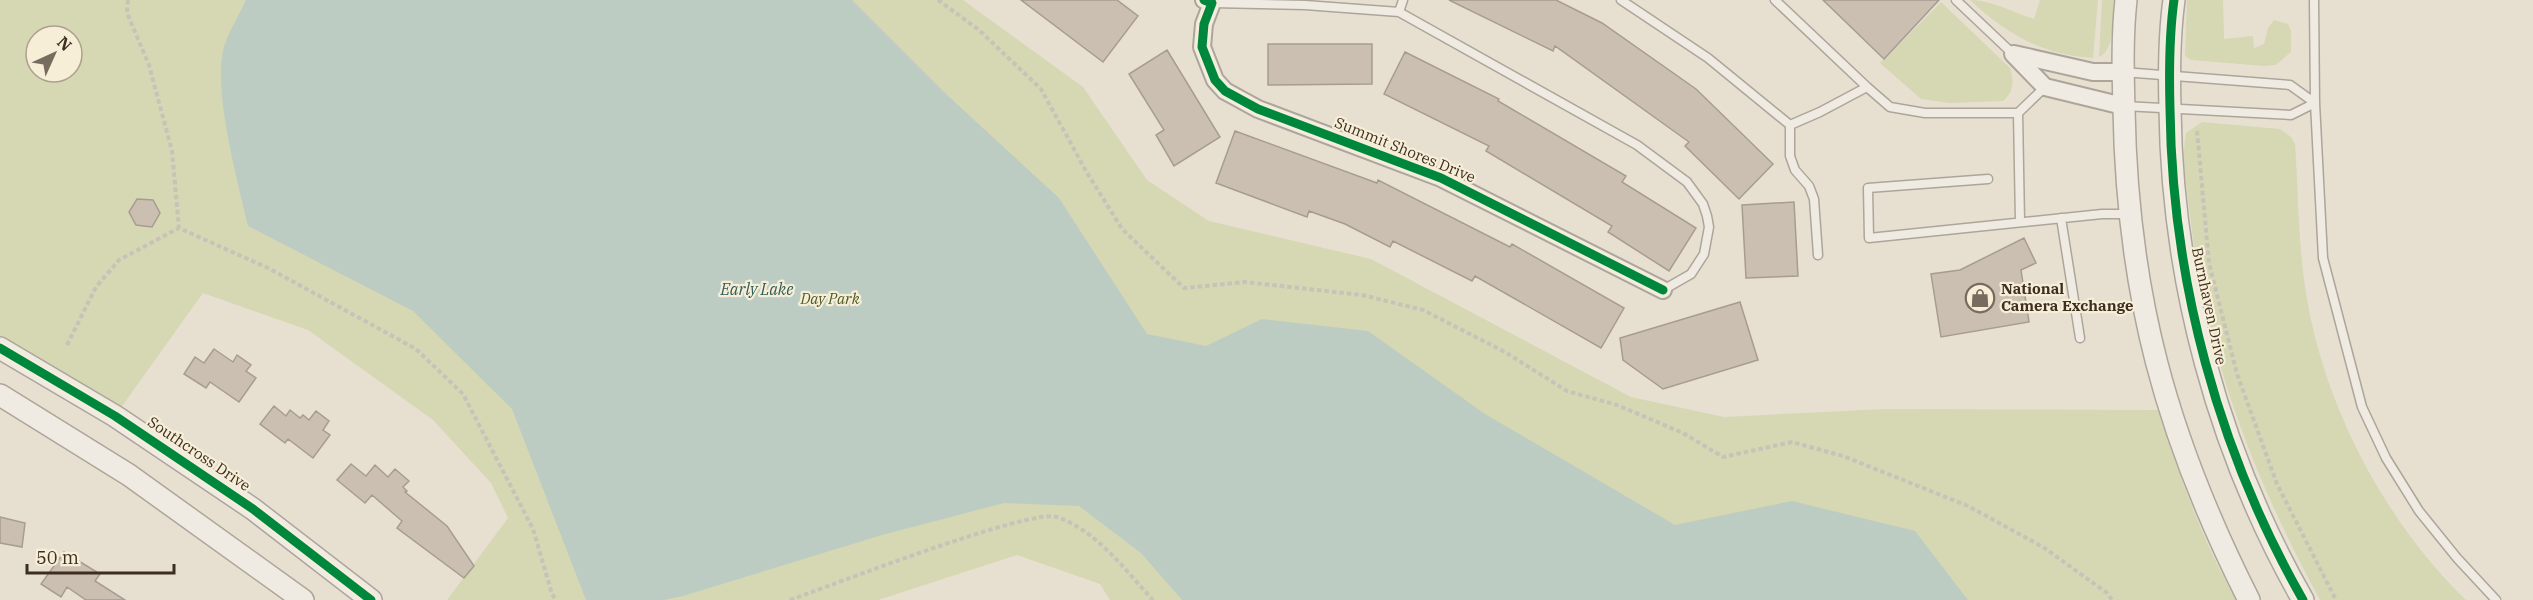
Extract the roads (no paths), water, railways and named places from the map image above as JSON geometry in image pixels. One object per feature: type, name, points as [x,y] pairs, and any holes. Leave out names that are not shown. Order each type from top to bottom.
[{"type":"street","points":[[2126,0],[2122,72],[2128,214],[2143,306],[2165,399],[2195,486],[2249,600]]},
{"type":"street","name":"Burnhaven Drive","points":[[2174,0],[2169,75],[2170,167],[2181,256],[2211,386],[2258,511],[2303,600]]},
{"type":"street","name":"Summit Shores Drive","points":[[1208,2],[1202,47],[1215,80],[1225,91],[1258,108],[1441,178],[1663,290]]},
{"type":"street","points":[[2013,54],[2093,72],[2122,72]]},
{"type":"street","points":[[2013,54],[2045,87],[2124,106]]},
{"type":"street","name":"Southcross Drive","points":[[0,348],[116,416],[253,509],[371,600]]},
{"type":"street","points":[[0,396],[129,475],[303,600]]},
{"type":"lane","points":[[1399,12],[1403,0]]},
{"type":"lane","points":[[1621,0],[1708,58],[1790,125]]},
{"type":"lane","points":[[1775,0],[1890,107],[1924,113],[2018,113],[2045,87]]},
{"type":"lane","points":[[1956,0],[2013,54]]},
{"type":"lane","points":[[2314,0],[2315,103],[2323,258],[2362,407],[2386,458],[2419,510],[2457,558],[2496,600]]},
{"type":"lane","name":"Summit Shores Drive","points":[[1208,2],[1305,5],[1399,12],[1637,145],[1687,182],[1703,204],[1709,227],[1704,254],[1691,274],[1663,290]]},
{"type":"lane","points":[[2122,72],[2290,85],[2315,103]]},
{"type":"lane","points":[[1790,125],[1867,87]]},
{"type":"lane","points":[[2124,106],[2290,115],[2315,103]]},
{"type":"lane","points":[[2018,113],[2020,222]]},
{"type":"lane","points":[[1790,125],[1790,156],[1795,170],[1809,186],[1814,199],[1818,255]]},
{"type":"lane","points":[[1988,179],[1868,188],[1869,238],[2061,218],[2128,214]]},
{"type":"lane","points":[[2061,218],[2080,338]]},
{"type":"water","name":"Early Lake","points":[[246,0],[852,0],[946,94],[1059,198],[1147,334],[1206,346],[1262,319],[1368,331],[1485,414],[1675,525],[1792,501],[1915,531],[1968,600],[1182,600],[1141,553],[1079,506],[1004,503],[882,535],[683,596],[664,600],[586,600],[512,409],[413,311],[248,226],[228,136],[221,86],[224,47]]},
{"type":"place","name":"National Camera Exchange","points":[[1980,298]]},
{"type":"park label","name":"Day Park","points":[[830,299]]}]
